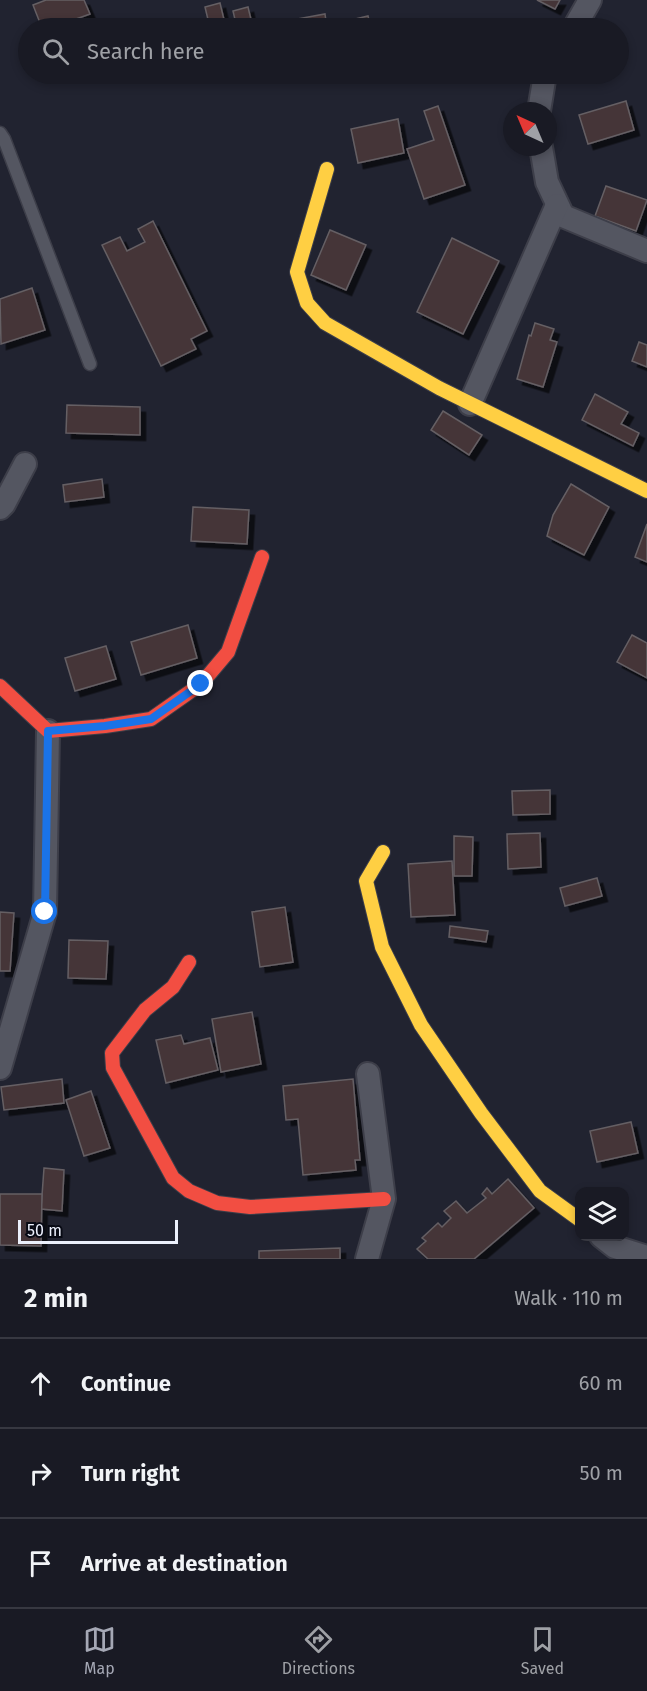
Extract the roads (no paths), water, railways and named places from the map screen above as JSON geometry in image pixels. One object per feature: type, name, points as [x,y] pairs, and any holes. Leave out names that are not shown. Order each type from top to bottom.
[{"type":"street","points":[[580,18],[590,0]]},
{"type":"street","points":[[540,102],[543,84]]},
{"type":"street","points":[[543,156],[547,182],[563,216],[647,250]]},
{"type":"street","points":[[327,169],[297,272],[307,303],[325,323],[439,388],[647,491]]},
{"type":"street","points":[[470,404],[557,205]]},
{"type":"street","points":[[0,508],[25,464]]},
{"type":"street","points":[[48,731],[151,719],[201,684],[228,652],[262,557]]},
{"type":"street","points":[[0,686],[48,731],[45,912],[0,1068]]},
{"type":"street","points":[[383,852],[366,881],[382,948],[422,1025],[481,1113],[540,1191],[575,1217]]},
{"type":"street","points":[[189,963],[173,987],[145,1010],[112,1053],[113,1068],[173,1178],[189,1191],[217,1203],[250,1207],[384,1199]]},
{"type":"street","points":[[367,1259],[384,1199],[368,1074]]},
{"type":"street","points":[[607,1241],[615,1247],[647,1257]]},
{"type":"lane","points":[[0,133],[90,364]]}]
